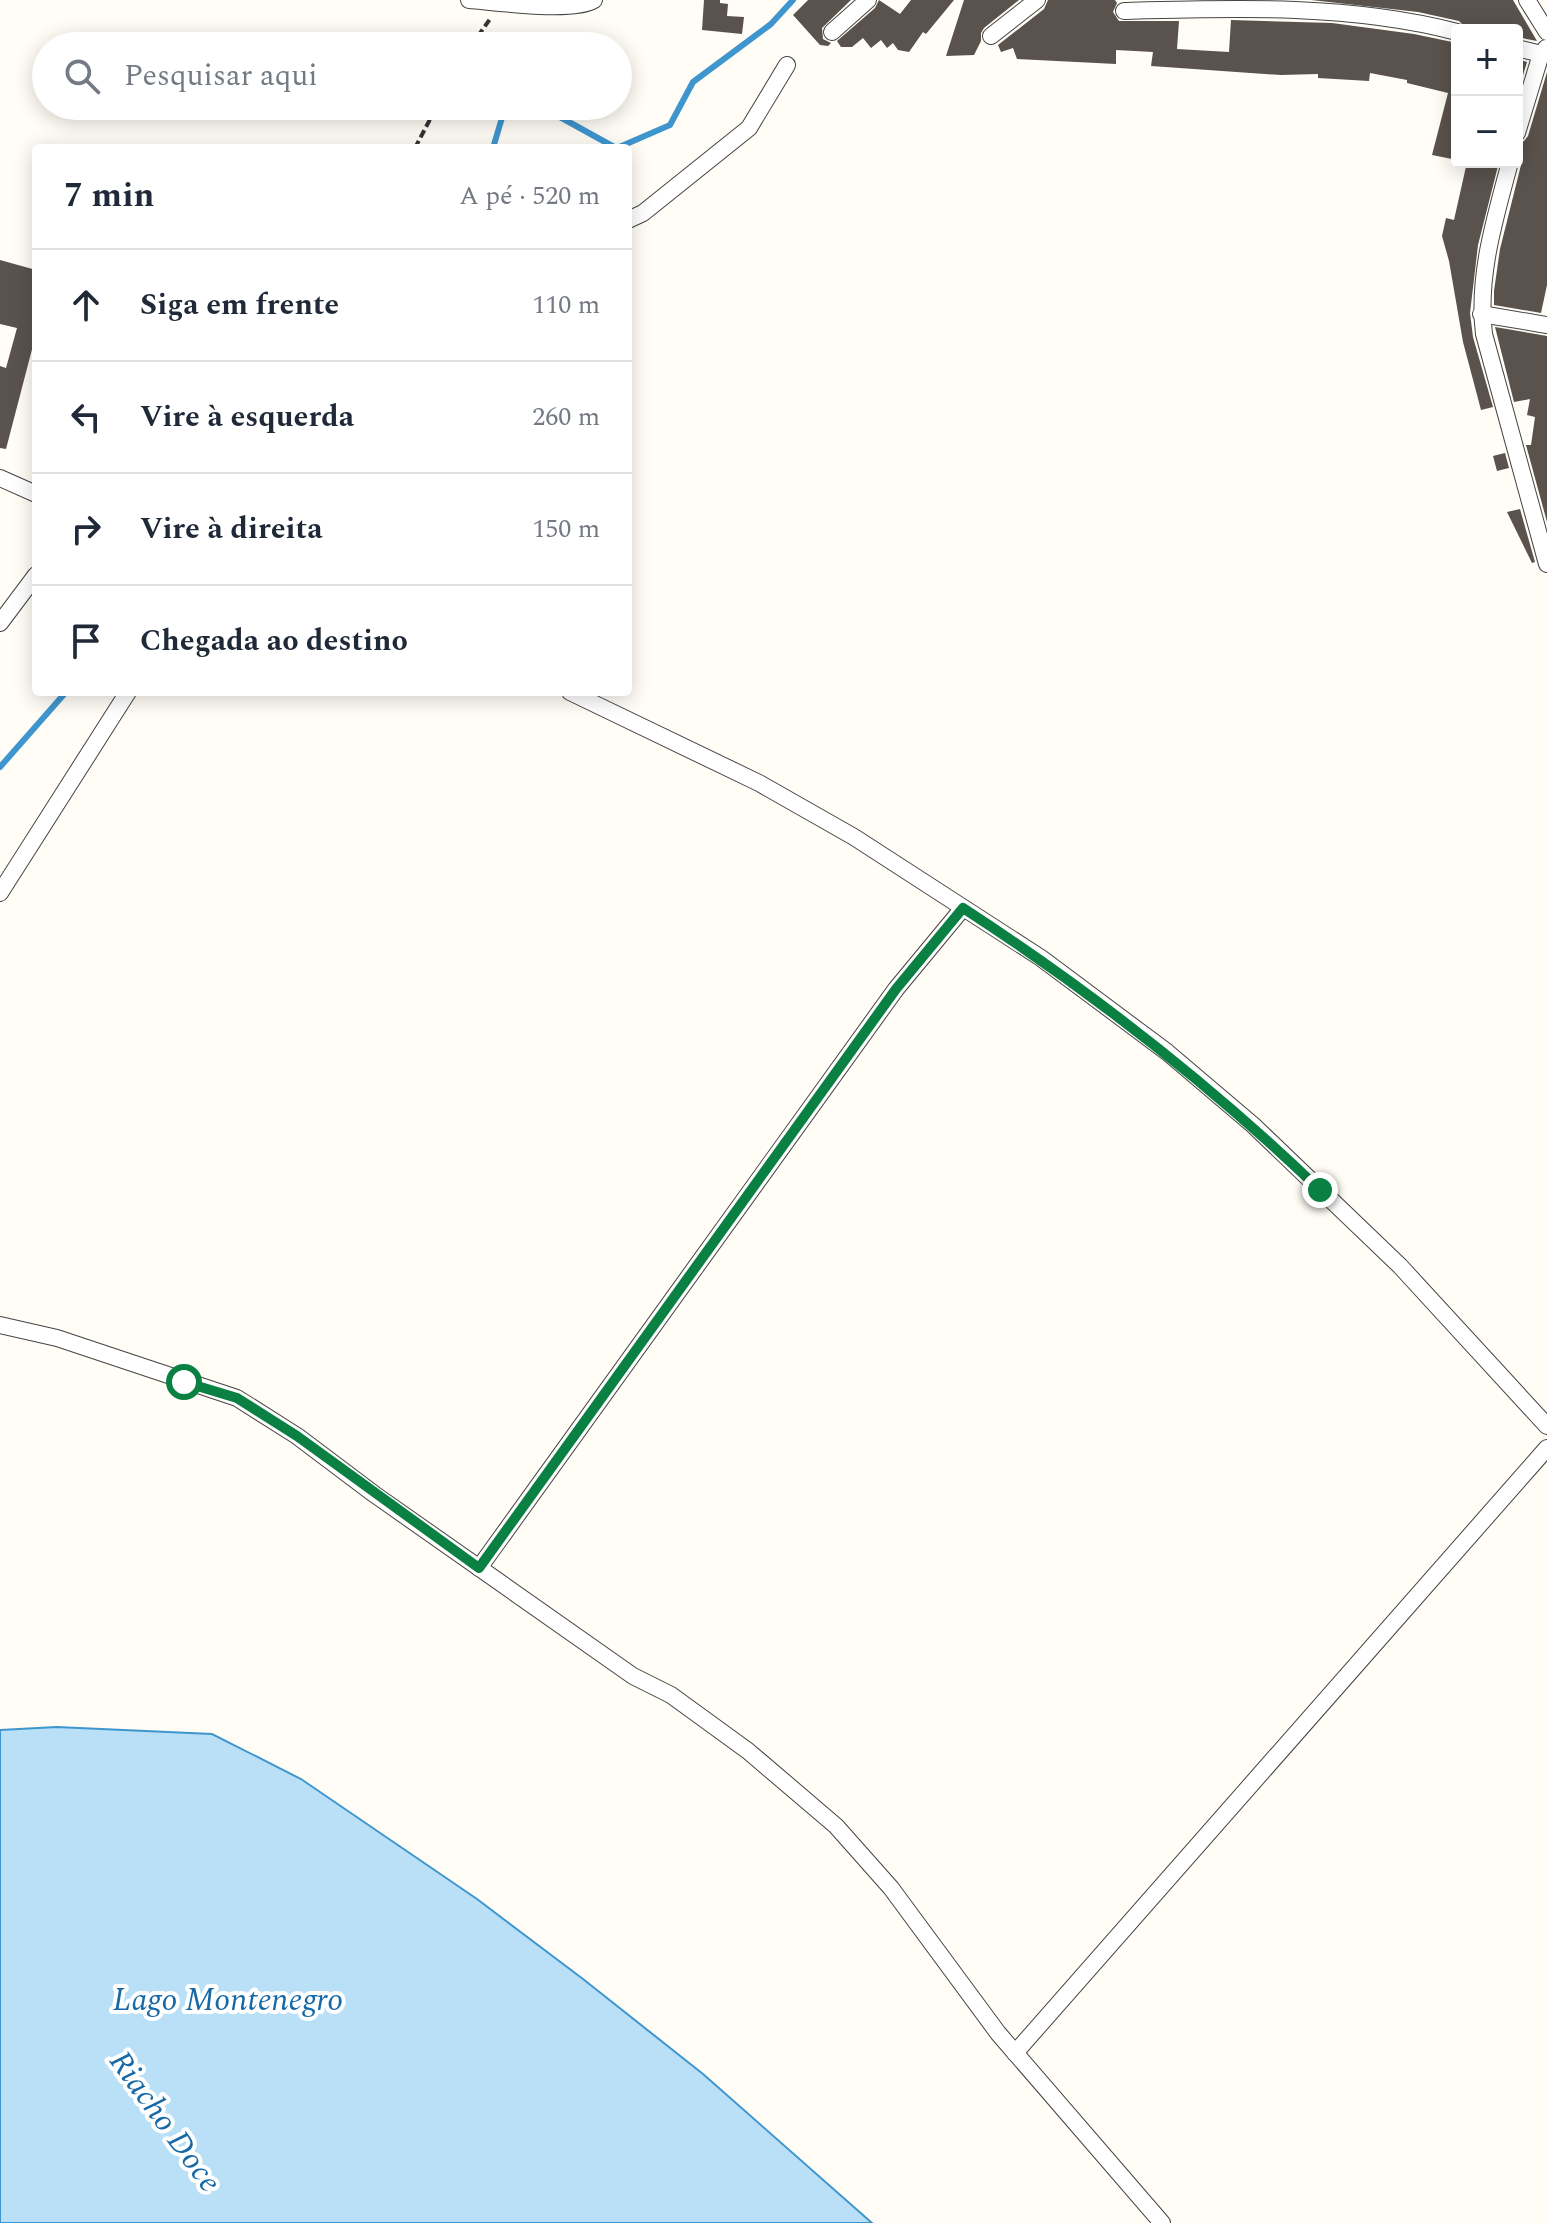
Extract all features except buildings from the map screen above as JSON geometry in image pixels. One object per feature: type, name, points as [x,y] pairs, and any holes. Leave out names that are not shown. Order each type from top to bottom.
[{"type":"street","points":[[469,0],[570,6],[594,0]]},
{"type":"street","points":[[832,32],[868,0]]},
{"type":"street","points":[[991,36],[1037,0]]},
{"type":"street","points":[[1527,0],[1547,32]]},
{"type":"street","points":[[1124,11],[1211,8],[1323,13],[1418,23],[1451,31]]},
{"type":"street","points":[[1523,49],[1544,51],[1523,115]]},
{"type":"street","points":[[632,218],[643,213],[749,128],[787,65]]},
{"type":"street","points":[[1508,168],[1485,259],[1481,314],[1547,564]]},
{"type":"street","points":[[1481,314],[1547,325]]},
{"type":"street","points":[[0,478],[32,492]]},
{"type":"street","points":[[0,623],[32,580]]},
{"type":"street","points":[[0,893],[125,696]]},
{"type":"street","points":[[578,696],[759,783],[854,837],[1041,958],[1167,1052],[1253,1125],[1400,1266],[1547,1426]]},
{"type":"street","points":[[479,1568],[896,989],[963,908]]},
{"type":"street","points":[[0,1325],[57,1338],[237,1398],[297,1436],[633,1676],[671,1695],[748,1751],[836,1826],[891,1888],[1015,2053],[1162,2223]]},
{"type":"street","points":[[1015,2053],[1547,1448]]},
{"type":"path","points":[[481,32],[502,1]]},
{"type":"path","points":[[417,144],[430,120]]},
{"type":"water","name":"Lago Montenegro","points":[[57,1727],[212,1734],[301,1779],[477,1899],[583,1979],[703,2074],[872,2223],[0,2223],[0,1730]]},
{"type":"waterway","name":"Riacho Doce","points":[[626,144],[670,125],[693,82],[771,24],[793,0]]},
{"type":"waterway","name":"Riacho Doce","points":[[494,144],[501,120]]},
{"type":"waterway","name":"Riacho Doce","points":[[565,120],[609,144]]},
{"type":"waterway","name":"Riacho Doce","points":[[0,767],[62,696]]},
{"type":"route","points":[[184,1382],[237,1398],[297,1436],[479,1568],[896,989],[963,908],[1041,958],[1167,1052],[1253,1125],[1320,1190]]}]
